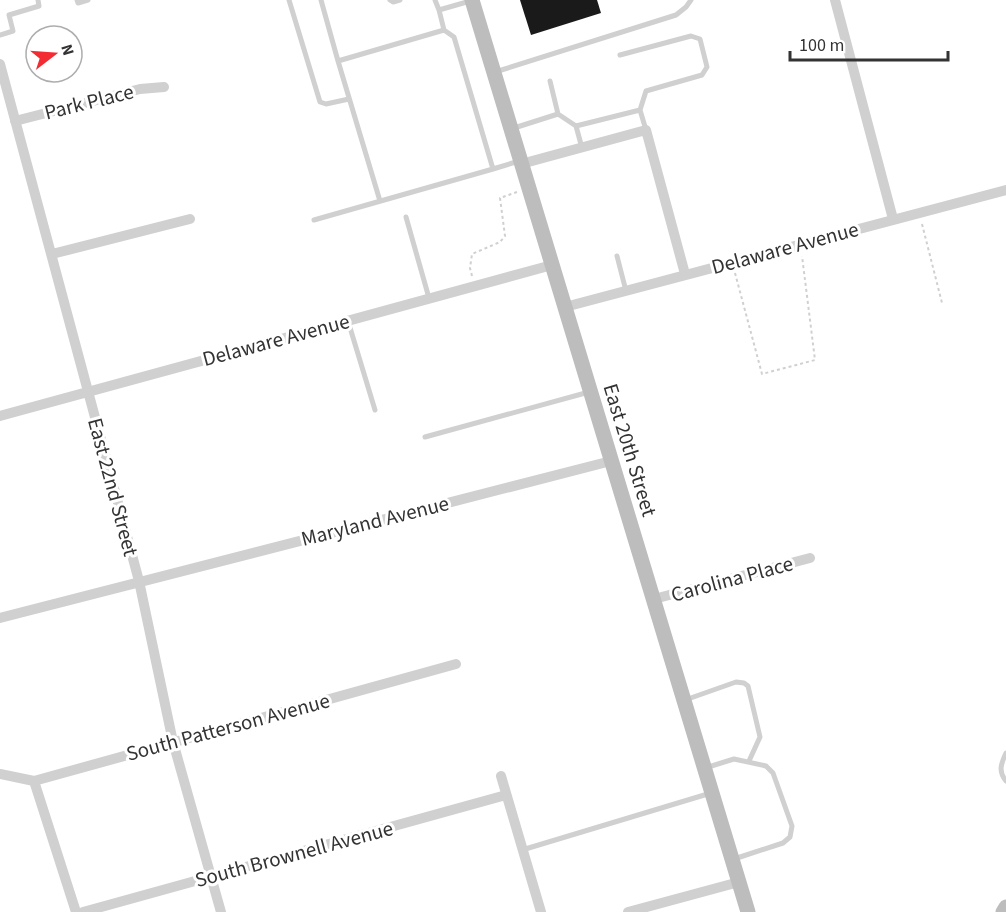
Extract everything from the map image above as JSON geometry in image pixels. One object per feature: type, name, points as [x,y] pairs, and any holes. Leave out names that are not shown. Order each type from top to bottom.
[{"type":"main road","name":"East 20th Street","points":[[472,0],[748,912]]},
{"type":"main road","points":[[1003,912],[1006,907]]},
{"type":"street","points":[[834,0],[893,219]]},
{"type":"street","name":"East 22nd Street","points":[[0,64],[139,581],[172,742],[220,912]]},
{"type":"street","name":"Park Place","points":[[15,121],[140,89],[164,87]]},
{"type":"street","points":[[520,162],[646,130],[685,274]]},
{"type":"street","name":"Delaware Avenue","points":[[565,308],[1006,189]]},
{"type":"street","points":[[52,254],[190,219]]},
{"type":"street","name":"Delaware Avenue","points":[[0,416],[552,265]]},
{"type":"street","name":"Maryland Avenue","points":[[0,618],[611,460]]},
{"type":"street","name":"Carolina Place","points":[[654,599],[810,558]]},
{"type":"street","name":"South Patterson Avenue","points":[[0,774],[34,781],[456,664]]},
{"type":"street","points":[[501,776],[541,912]]},
{"type":"street","points":[[34,781],[76,912]]},
{"type":"street","name":"South Brownell Avenue","points":[[83,912],[506,795]]},
{"type":"street","points":[[628,912],[739,882]]},
{"type":"lane","points":[[0,35],[13,31],[9,15],[39,6],[38,0]]},
{"type":"lane","points":[[77,0],[78,3],[88,0]]},
{"type":"lane","points":[[289,0],[320,102],[326,104],[350,99]]},
{"type":"lane","points":[[321,0],[380,201]]},
{"type":"lane","points":[[390,0],[393,2],[400,0]]},
{"type":"lane","points":[[435,0],[444,30],[454,37],[493,169]]},
{"type":"lane","points":[[439,10],[472,0]]},
{"type":"lane","points":[[494,73],[676,15],[691,0]]},
{"type":"lane","points":[[338,61],[444,30]]},
{"type":"lane","points":[[621,56],[691,36],[700,39],[707,67],[702,75],[646,91],[640,110],[646,130]]},
{"type":"lane","points":[[550,81],[558,114],[576,126],[582,148]]},
{"type":"lane","points":[[576,126],[640,110]]},
{"type":"lane","points":[[511,129],[558,114]]},
{"type":"lane","points":[[314,220],[520,162]]},
{"type":"lane","points":[[406,217],[429,298]]},
{"type":"lane","points":[[617,256],[626,291]]},
{"type":"lane","points":[[348,321],[375,410]]},
{"type":"lane","points":[[425,437],[590,392]]},
{"type":"lane","points":[[684,700],[736,682],[748,686],[760,737],[749,761]]},
{"type":"lane","points":[[1006,753],[1000,772],[1006,781]]},
{"type":"lane","points":[[705,768],[734,759],[765,766],[774,773],[792,826],[790,837],[783,843],[732,859]]},
{"type":"lane","points":[[522,849],[712,793]]},
{"type":"path","points":[[474,286],[470,268],[472,254],[500,242],[505,236],[500,198],[529,189]]},
{"type":"path","points":[[919,213],[942,303]]},
{"type":"path","points":[[732,262],[762,374],[815,360],[800,244]]},
{"type":"building","points":[[520,0],[597,0],[601,13],[531,35]]}]
